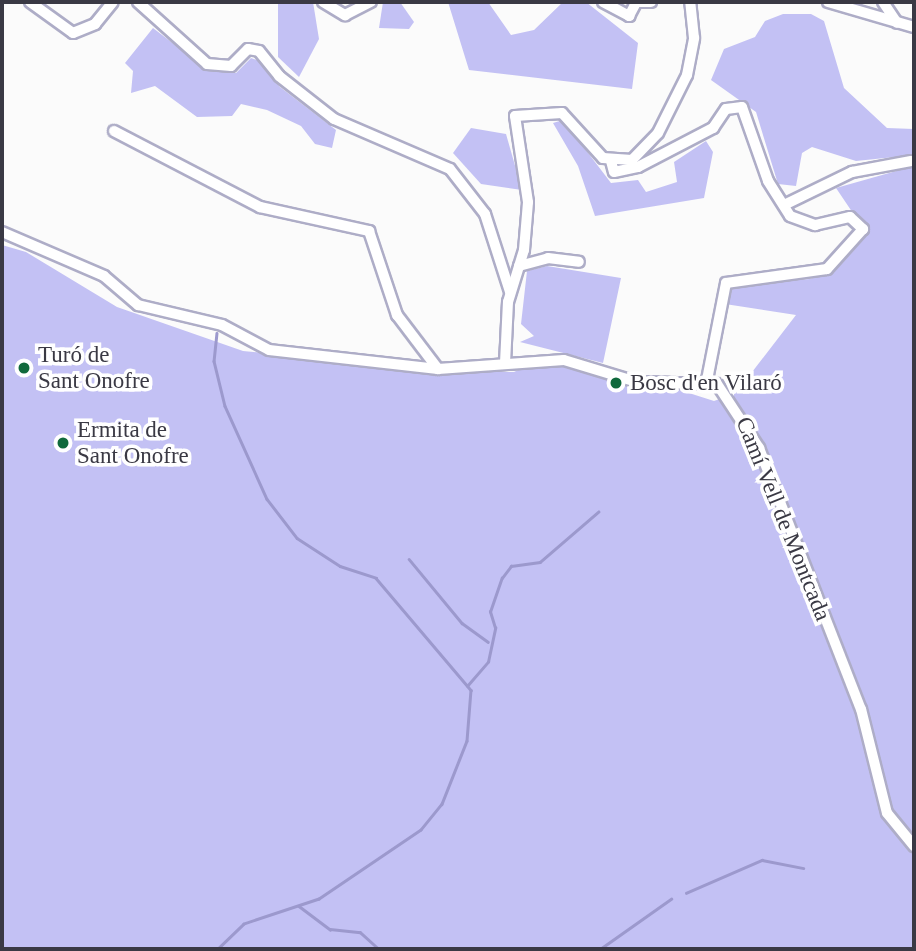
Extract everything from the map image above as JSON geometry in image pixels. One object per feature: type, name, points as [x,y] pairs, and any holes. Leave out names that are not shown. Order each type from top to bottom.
[{"type":"street","points":[[30,2],[73,33],[95,24],[113,2]]},
{"type":"street","points":[[138,2],[206,64],[230,66],[248,49],[259,51],[334,119],[450,169],[485,214],[510,292]]},
{"type":"street","points":[[323,2],[345,15],[371,2]]},
{"type":"street","points":[[603,2],[629,16],[635,2],[651,2]]},
{"type":"street","points":[[611,161],[632,160],[647,148],[670,114],[693,55],[690,2]]},
{"type":"street","points":[[828,2],[914,27]]},
{"type":"street","points":[[883,2],[898,24]]},
{"type":"street","points":[[2,233],[104,276],[138,305],[222,324],[269,350],[438,369],[564,360],[637,382],[707,380],[726,283],[827,269],[863,229],[850,217],[802,223],[783,205],[768,181],[742,107],[726,109],[713,128],[638,167],[614,172],[611,161],[562,113],[515,116],[528,185],[519,265],[510,292],[505,363]]},
{"type":"street","points":[[114,131],[260,207],[369,231],[397,315],[438,369]]},
{"type":"street","points":[[783,205],[852,172],[911,162]]},
{"type":"street","points":[[519,265],[548,258],[579,262]]},
{"type":"street","name":"Camí Vell de Montcada","points":[[707,380],[728,394],[759,448],[861,709],[887,813],[914,846]]},
{"type":"shaded area","points":[[278,2],[313,2],[319,39],[299,77],[278,57]]},
{"type":"shaded area","points":[[383,2],[400,2],[414,22],[409,29],[379,28]]},
{"type":"shaded area","points":[[448,2],[488,2],[511,35],[534,30],[563,2],[586,2],[638,43],[632,89],[469,70]]},
{"type":"shaded area","points":[[783,14],[811,14],[824,21],[844,88],[887,128],[914,129],[914,155],[856,161],[812,147],[802,153],[796,186],[778,184],[756,112],[711,80],[724,49],[755,37],[765,21]]},
{"type":"shaded area","points":[[153,28],[209,71],[236,73],[251,58],[260,61],[280,87],[336,130],[332,148],[315,144],[301,126],[267,110],[241,104],[232,116],[197,117],[155,86],[131,93],[133,71],[125,63]]},
{"type":"shaded area","points":[[563,120],[611,183],[638,180],[646,192],[677,182],[674,162],[706,141],[713,152],[704,198],[595,216],[578,166],[553,123]]},
{"type":"shaded area","points":[[471,128],[506,134],[522,190],[481,184],[453,153]]},
{"type":"shaded area","points":[[914,166],[914,949],[2,949],[2,245],[26,252],[117,307],[243,351],[472,372],[514,372],[533,363],[578,366],[618,382],[667,386],[714,401],[736,393],[796,315],[725,304],[729,290],[736,284],[810,279],[836,269],[867,234],[836,188]]},
{"type":"shaded area","points":[[547,266],[621,278],[603,363],[520,342],[534,336],[521,324],[527,271]]},
{"type":"waterway","points":[[217,333],[214,361],[225,406],[267,499],[297,538],[340,566],[376,578],[471,690],[467,741],[442,804],[421,830],[319,899],[244,924],[218,949]]},
{"type":"waterway","points":[[467,686],[488,662],[495,628],[490,612],[502,578],[511,566],[540,562],[598,512]]},
{"type":"waterway","points":[[409,559],[462,623],[488,642]]},
{"type":"waterway","points":[[686,893],[762,860],[803,868]]},
{"type":"waterway","points":[[600,949],[671,899]]},
{"type":"waterway","points":[[299,906],[330,929],[360,932],[379,949]]},
{"type":"place","name":"Turó de Sant Onofre","points":[[24,368]]},
{"type":"place","name":"Bosc d'en Vilaró","points":[[616,383]]},
{"type":"place","name":"Ermita de Sant Onofre","points":[[63,443]]}]
